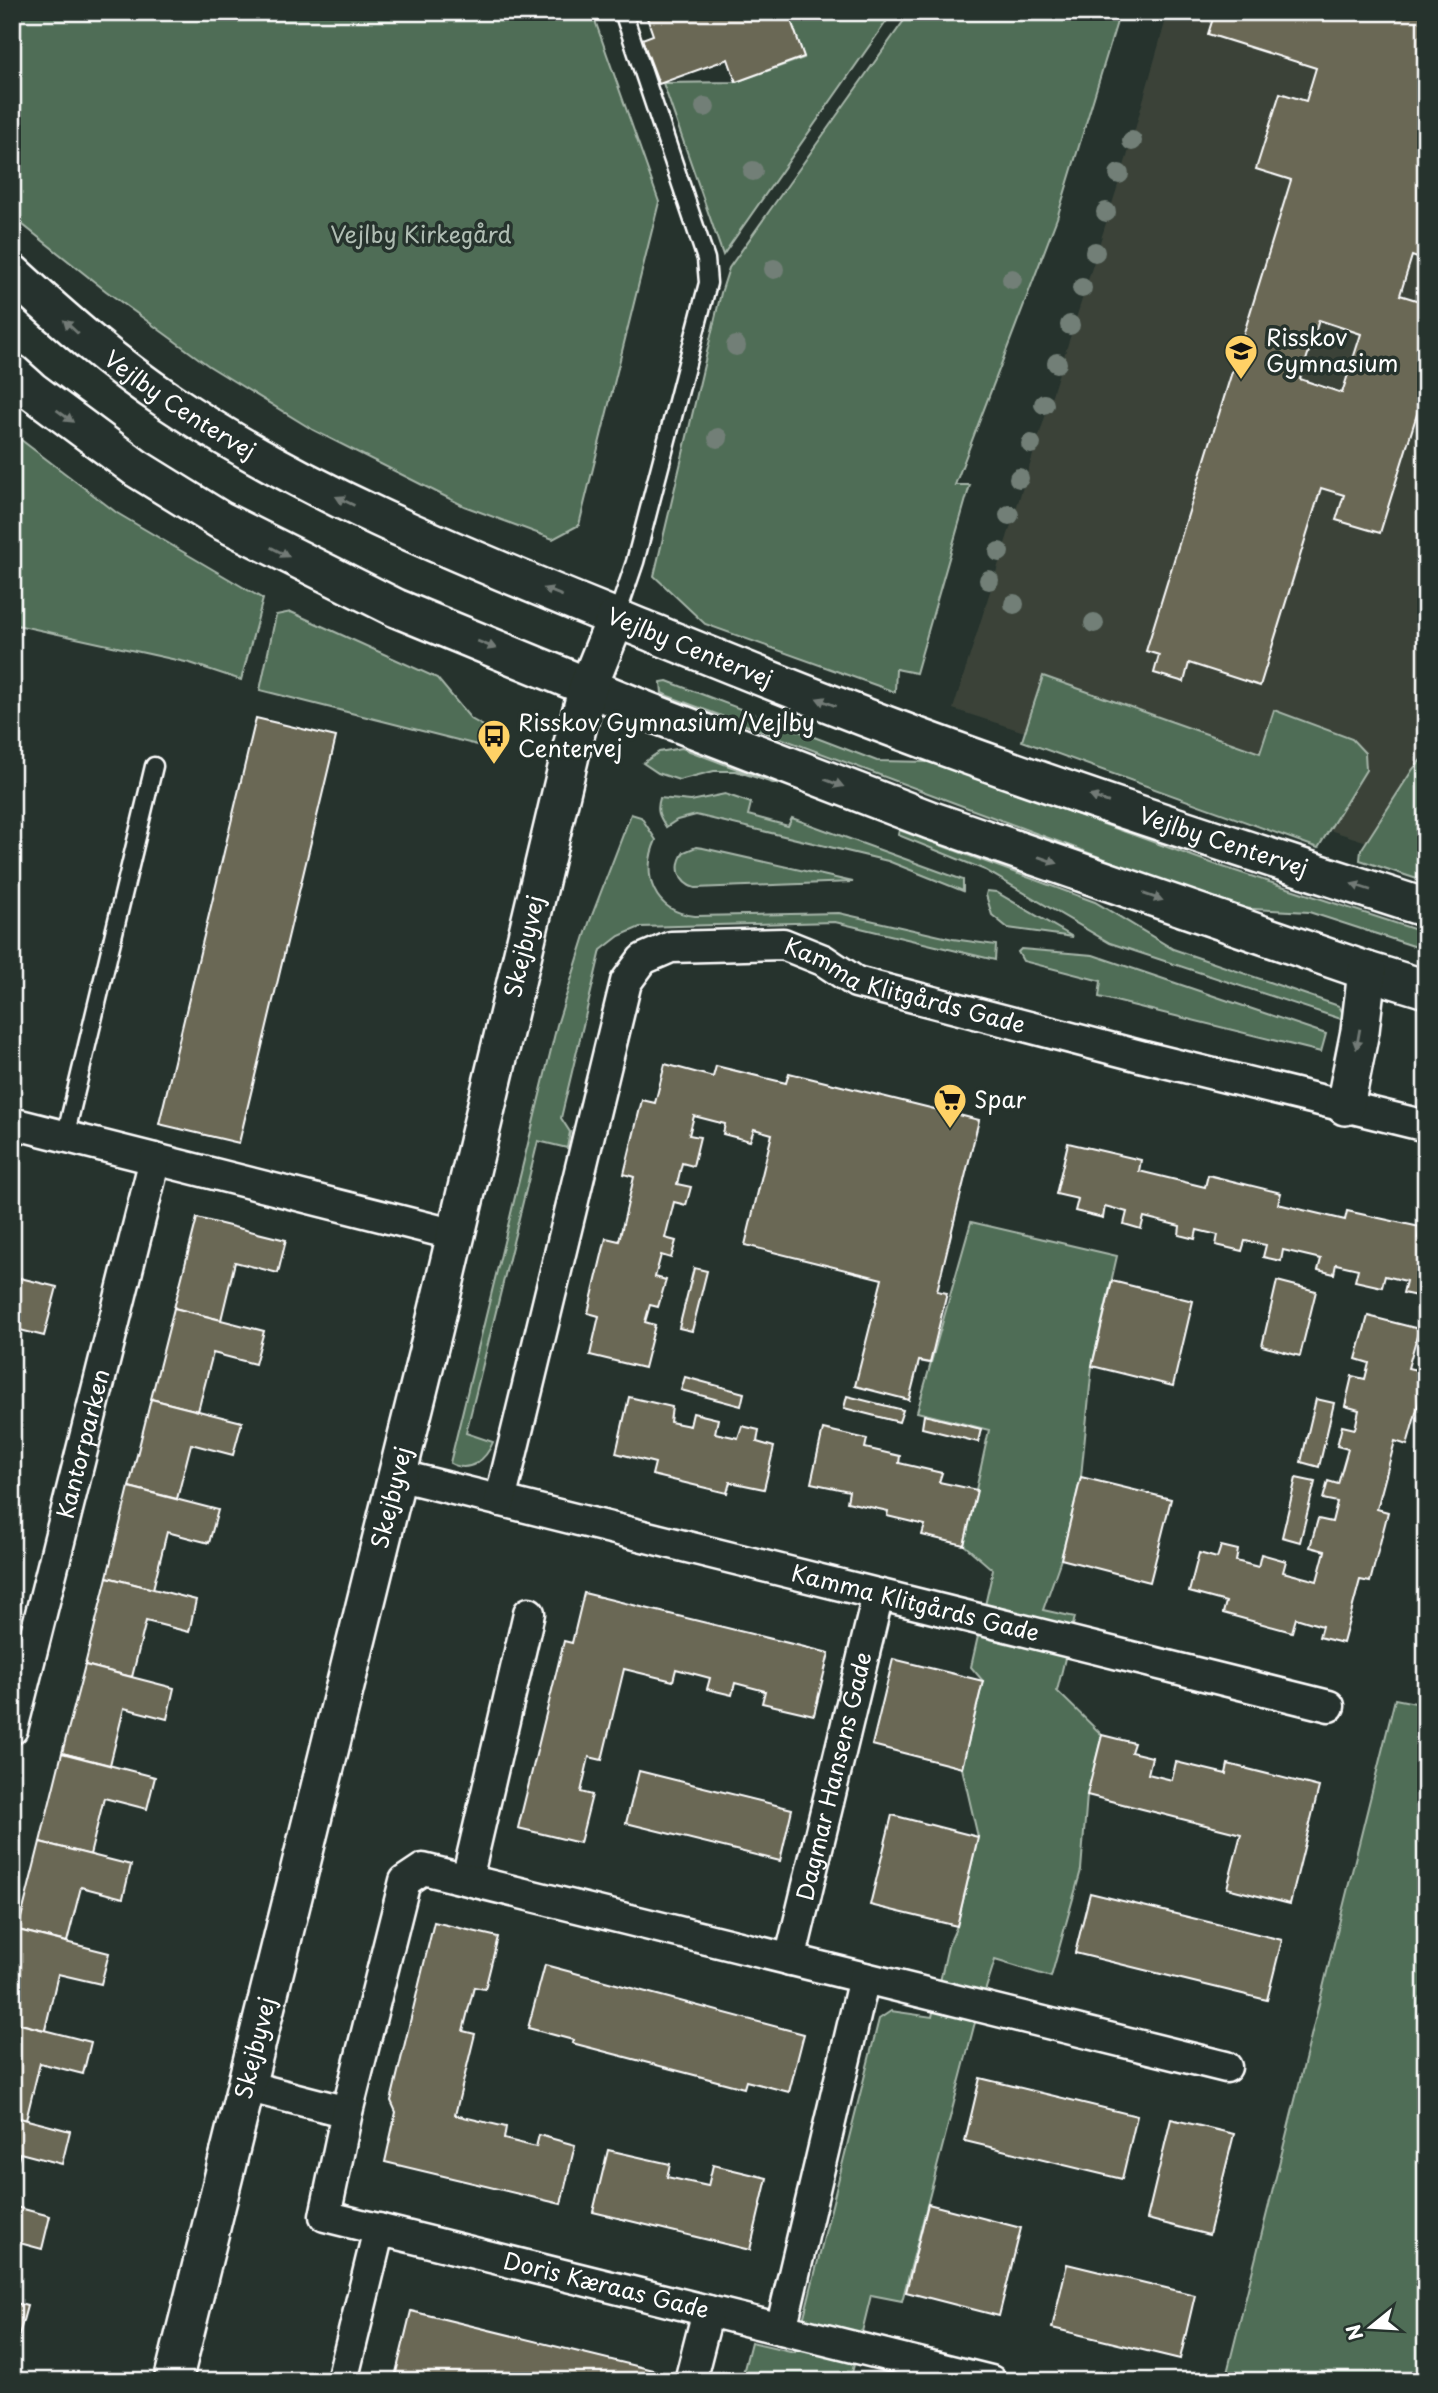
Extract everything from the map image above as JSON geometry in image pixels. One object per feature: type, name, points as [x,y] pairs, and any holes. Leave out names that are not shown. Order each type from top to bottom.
[{"type":"street","name":"Vejlby Centervej","points":[[12,273],[83,339],[170,402],[279,468],[454,551],[889,727],[1426,908]]},
{"type":"street","points":[[12,373],[136,468],[219,520],[345,585],[396,608],[587,688],[930,820],[1426,989]]},
{"type":"street","name":"Skejbyvej","points":[[173,2381],[456,1235],[587,688],[617,618]]},
{"type":"street","name":"Kamma Klitgårds Gade","points":[[500,1501],[626,982],[643,958],[671,947],[783,943],[823,960],[856,982],[1426,1126]]},
{"type":"street","points":[[1345,1106],[1360,1031],[1367,971]]},
{"type":"street","points":[[12,1123],[456,1235]]},
{"type":"street","name":"Kantorparken","points":[[12,1729],[155,1159]]},
{"type":"street","name":"Kamma Klitgårds Gade","points":[[397,1475],[1329,1706]]},
{"type":"street","name":"Dagmar Hansens Gade","points":[[790,1959],[878,1595]]},
{"type":"street","points":[[467,1879],[529,1613]]},
{"type":"street","points":[[246,2086],[347,2112],[405,1881],[423,1868],[1226,2067]]},
{"type":"street","points":[[781,2329],[864,1978]]},
{"type":"street","name":"Doris Kæraas Gade","points":[[347,2112],[325,2216],[991,2381]]},
{"type":"street","points":[[342,2381],[379,2229]]},
{"type":"street","points":[[690,2381],[708,2311]]},
{"type":"lane","points":[[617,618],[635,562],[708,283],[706,259],[623,12]]},
{"type":"lane","points":[[65,1137],[154,766]]},
{"type":"shaded area","name":"Risskov Gymnasium","points":[[1168,12],[1426,12],[1426,861],[953,709],[1130,147]]},
{"type":"green space","name":"Vejlby Kirkegård","points":[[12,12],[592,12],[659,202],[579,525],[553,539],[464,506],[313,430],[209,366],[106,291],[13,217]]},
{"type":"green space","points":[[788,12],[893,12],[723,255],[663,83],[736,82],[804,58]]},
{"type":"green space","points":[[910,12],[1120,12],[1057,218],[955,485],[970,485],[916,673],[896,669],[895,692],[705,624],[654,576],[729,268]]},
{"type":"green space","points":[[12,433],[117,513],[263,599],[241,680],[190,663],[12,624]]},
{"type":"green space","points":[[291,612],[437,678],[471,719],[503,737],[501,751],[260,690],[276,615]]},
{"type":"green space","points":[[1043,676],[1260,753],[1274,710],[1352,739],[1365,753],[1366,770],[1318,848],[1022,741]]},
{"type":"green space","points":[[667,681],[877,761],[931,762],[1217,865],[1426,933],[1426,950],[1309,912],[1236,908],[668,696],[662,693],[661,682]]},
{"type":"green space","points":[[682,748],[779,785],[736,771],[714,771],[679,780],[658,773],[643,763],[659,752]]},
{"type":"green space","points":[[1426,754],[1426,882],[1360,860],[1361,850],[1413,769]]},
{"type":"green space","points":[[725,794],[751,803],[748,815],[788,826],[792,818],[963,880],[963,891],[888,861],[696,815],[677,820],[666,827],[659,813],[660,798],[691,801]]},
{"type":"green space","points":[[631,814],[641,817],[656,840],[650,866],[654,890],[669,907],[681,913],[695,916],[839,913],[953,939],[996,945],[995,960],[835,922],[640,927],[619,936],[601,950],[561,1118],[570,1132],[567,1148],[538,1141],[466,1433],[493,1442],[486,1454],[476,1463],[457,1466],[450,1463],[557,1025],[589,923]]},
{"type":"green space","points":[[899,830],[1095,902],[1173,949],[1339,1006],[1347,1021],[1110,943],[985,870],[898,835]]},
{"type":"green space","points":[[696,847],[853,882],[695,888],[681,878],[679,863],[684,852]]},
{"type":"green space","points":[[987,891],[996,892],[1073,937],[1008,928],[992,915]]},
{"type":"green space","points":[[1021,949],[1093,955],[1326,1034],[1321,1052],[1099,997],[1101,981],[1023,961],[1018,952]]},
{"type":"green space","points":[[971,1222],[1117,1256],[1092,1366],[1081,1477],[1061,1559],[1043,1610],[1075,1617],[1057,1691],[1102,1735],[1087,1795],[1081,1870],[1051,1977],[995,1960],[974,2026],[902,2301],[871,2295],[850,2381],[741,2381],[751,2342],[795,2352],[879,2019],[891,2011],[932,2017],[978,1837],[962,1768],[983,1681],[971,1667],[993,1570],[964,1545],[989,1430],[917,1412]]},
{"type":"green space","points":[[1395,1699],[1426,1705],[1426,2378],[1417,2381],[1225,2381]]},
{"type":"building","points":[[645,12],[788,12],[804,57],[736,82],[728,59],[659,84],[642,39],[653,35]]},
{"type":"building","name":"Risskov Gymnasium","points":[[1215,12],[1426,12],[1426,261],[1412,256],[1400,295],[1426,303],[1426,385],[1380,533],[1336,520],[1344,495],[1321,488],[1260,686],[1189,663],[1184,682],[1154,673],[1159,655],[1146,651],[1291,180],[1256,169],[1280,93],[1306,101],[1316,68],[1208,34]],"holes":[[[1319,320],[1361,334],[1342,393],[1300,379]]]},
{"type":"building","points":[[256,718],[336,737],[239,1143],[159,1124]]},
{"type":"building","points":[[665,1064],[713,1077],[716,1066],[786,1083],[789,1073],[979,1120],[937,1291],[947,1293],[930,1363],[919,1361],[909,1400],[855,1386],[882,1279],[745,1245],[772,1134],[754,1129],[750,1141],[723,1134],[725,1124],[694,1116],[689,1135],[700,1137],[693,1166],[682,1163],[677,1184],[691,1187],[686,1205],[674,1202],[665,1238],[676,1241],[671,1258],[661,1255],[655,1277],[666,1280],[658,1307],[650,1305],[645,1322],[655,1325],[644,1368],[590,1355],[599,1316],[588,1313],[606,1238],[619,1241],[634,1177],[624,1174],[642,1100],[655,1103]]},
{"type":"building","points":[[1068,1143],[1141,1160],[1139,1171],[1205,1187],[1208,1175],[1281,1193],[1278,1204],[1345,1220],[1347,1211],[1420,1227],[1418,1238],[1426,1240],[1426,1286],[1423,1286],[1421,1297],[1403,1293],[1406,1281],[1385,1276],[1382,1287],[1355,1281],[1358,1269],[1336,1264],[1334,1274],[1318,1270],[1321,1259],[1283,1250],[1281,1261],[1263,1257],[1266,1245],[1245,1241],[1242,1251],[1216,1245],[1218,1235],[1197,1230],[1195,1239],[1179,1235],[1180,1226],[1144,1217],[1141,1229],[1124,1224],[1127,1212],[1105,1206],[1103,1218],[1075,1211],[1078,1199],[1056,1194]]},
{"type":"building","points":[[197,1218],[286,1240],[278,1273],[235,1262],[221,1320],[174,1308]]},
{"type":"building","points":[[694,1268],[707,1271],[692,1331],[679,1328]]},
{"type":"building","points":[[12,1276],[57,1287],[44,1336],[12,1328]]},
{"type":"building","points":[[1112,1281],[1193,1301],[1173,1386],[1092,1366]]},
{"type":"building","points":[[1277,1281],[1316,1291],[1300,1356],[1262,1346]]},
{"type":"building","points":[[174,1308],[264,1331],[255,1364],[213,1353],[198,1411],[151,1399]]},
{"type":"building","points":[[1368,1316],[1419,1329],[1408,1368],[1426,1372],[1426,1377],[1407,1445],[1395,1441],[1377,1509],[1388,1512],[1370,1582],[1360,1580],[1343,1643],[1319,1637],[1322,1626],[1296,1618],[1292,1632],[1223,1613],[1226,1602],[1189,1592],[1199,1553],[1217,1558],[1221,1546],[1238,1550],[1236,1561],[1258,1567],[1261,1554],[1286,1561],[1283,1572],[1317,1581],[1325,1551],[1310,1547],[1318,1519],[1332,1522],[1337,1502],[1323,1499],[1328,1481],[1338,1484],[1348,1449],[1337,1446],[1342,1426],[1355,1429],[1359,1410],[1345,1406],[1352,1376],[1365,1379],[1369,1363],[1356,1359]]},
{"type":"building","points":[[685,1377],[744,1393],[741,1406],[681,1390]]},
{"type":"building","points":[[847,1396],[903,1410],[899,1422],[844,1408]]},
{"type":"building","points":[[629,1397],[672,1407],[670,1422],[690,1426],[693,1413],[718,1419],[715,1433],[738,1438],[742,1426],[759,1430],[757,1442],[774,1447],[764,1489],[730,1482],[727,1493],[652,1475],[655,1463],[616,1453]]},
{"type":"building","points":[[151,1399],[242,1422],[233,1455],[191,1444],[177,1499],[129,1487]]},
{"type":"building","points":[[1316,1399],[1334,1403],[1319,1467],[1301,1462]]},
{"type":"building","points":[[924,1415],[981,1429],[978,1442],[922,1428]]},
{"type":"building","points":[[823,1429],[867,1439],[865,1448],[900,1456],[899,1463],[942,1473],[939,1482],[977,1490],[964,1545],[922,1535],[925,1525],[887,1516],[888,1511],[847,1502],[849,1491],[811,1483]]},
{"type":"building","points":[[1081,1477],[1171,1499],[1150,1582],[1061,1559]]},
{"type":"building","points":[[1296,1478],[1315,1482],[1300,1542],[1282,1537]]},
{"type":"building","points":[[129,1487],[218,1510],[209,1543],[167,1532],[153,1589],[107,1577]]},
{"type":"building","points":[[107,1577],[196,1600],[189,1632],[146,1621],[132,1677],[85,1665]]},
{"type":"building","points":[[584,1593],[829,1653],[814,1715],[762,1703],[765,1691],[735,1683],[732,1695],[707,1689],[710,1678],[676,1669],[673,1681],[624,1669],[602,1760],[589,1757],[581,1792],[592,1795],[580,1843],[518,1828],[564,1641],[572,1643]]},
{"type":"building","points":[[893,1659],[983,1681],[962,1768],[872,1745]]},
{"type":"building","points":[[85,1665],[174,1688],[167,1719],[124,1708],[110,1765],[62,1753]]},
{"type":"building","points":[[1102,1735],[1134,1743],[1131,1752],[1152,1757],[1148,1774],[1172,1780],[1176,1762],[1226,1774],[1228,1764],[1319,1787],[1290,1904],[1227,1888],[1241,1834],[1087,1795]]},
{"type":"building","points":[[62,1753],[155,1777],[147,1809],[104,1798],[90,1855],[40,1842]]},
{"type":"building","points":[[639,1771],[792,1809],[780,1861],[626,1823]]},
{"type":"building","points":[[892,1815],[978,1837],[957,1926],[870,1905]]},
{"type":"building","points":[[40,1842],[131,1865],[123,1898],[81,1887],[67,1942],[18,1930]]},
{"type":"building","points":[[1090,1893],[1282,1940],[1267,2000],[1075,1953]]},
{"type":"building","points":[[434,1922],[498,1937],[485,1989],[474,1987],[463,2031],[475,2034],[455,2115],[506,2127],[504,2139],[536,2147],[539,2135],[575,2145],[561,2204],[385,2162],[396,2112],[391,2101]]},
{"type":"building","points":[[18,1930],[109,1953],[101,1984],[58,1974],[45,2030],[12,2022],[12,1953]]},
{"type":"building","points":[[545,1965],[804,2034],[789,2092],[746,2081],[744,2088],[572,2043],[573,2040],[528,2028]]},
{"type":"building","points":[[12,2022],[91,2042],[83,2074],[40,2063],[26,2120],[12,2116]]},
{"type":"building","points":[[980,2078],[1137,2116],[1122,2179],[965,2141]]},
{"type":"building","points":[[12,2116],[70,2131],[62,2164],[20,2153],[12,2182]]},
{"type":"building","points":[[1171,2119],[1234,2134],[1209,2235],[1147,2219]]},
{"type":"building","points":[[608,2150],[670,2164],[667,2177],[708,2186],[713,2165],[767,2178],[750,2250],[593,2212]]},
{"type":"building","points":[[928,2204],[1021,2228],[999,2316],[906,2292]]},
{"type":"building","points":[[12,2206],[50,2216],[42,2249],[12,2241]]},
{"type":"building","points":[[1067,2264],[1195,2295],[1180,2359],[1052,2328]]},
{"type":"building","points":[[12,2302],[27,2306],[18,2339],[12,2337]]},
{"type":"building","points":[[411,2311],[657,2371],[655,2381],[394,2381]]},
{"type":"place","name":"Risskov Gymnasium","points":[[1241,381]]},
{"type":"place","name":"Risskov Gymnasium/Vejlby Centervej","points":[[494,766]]},
{"type":"place","name":"Spar","points":[[950,1130]]}]
